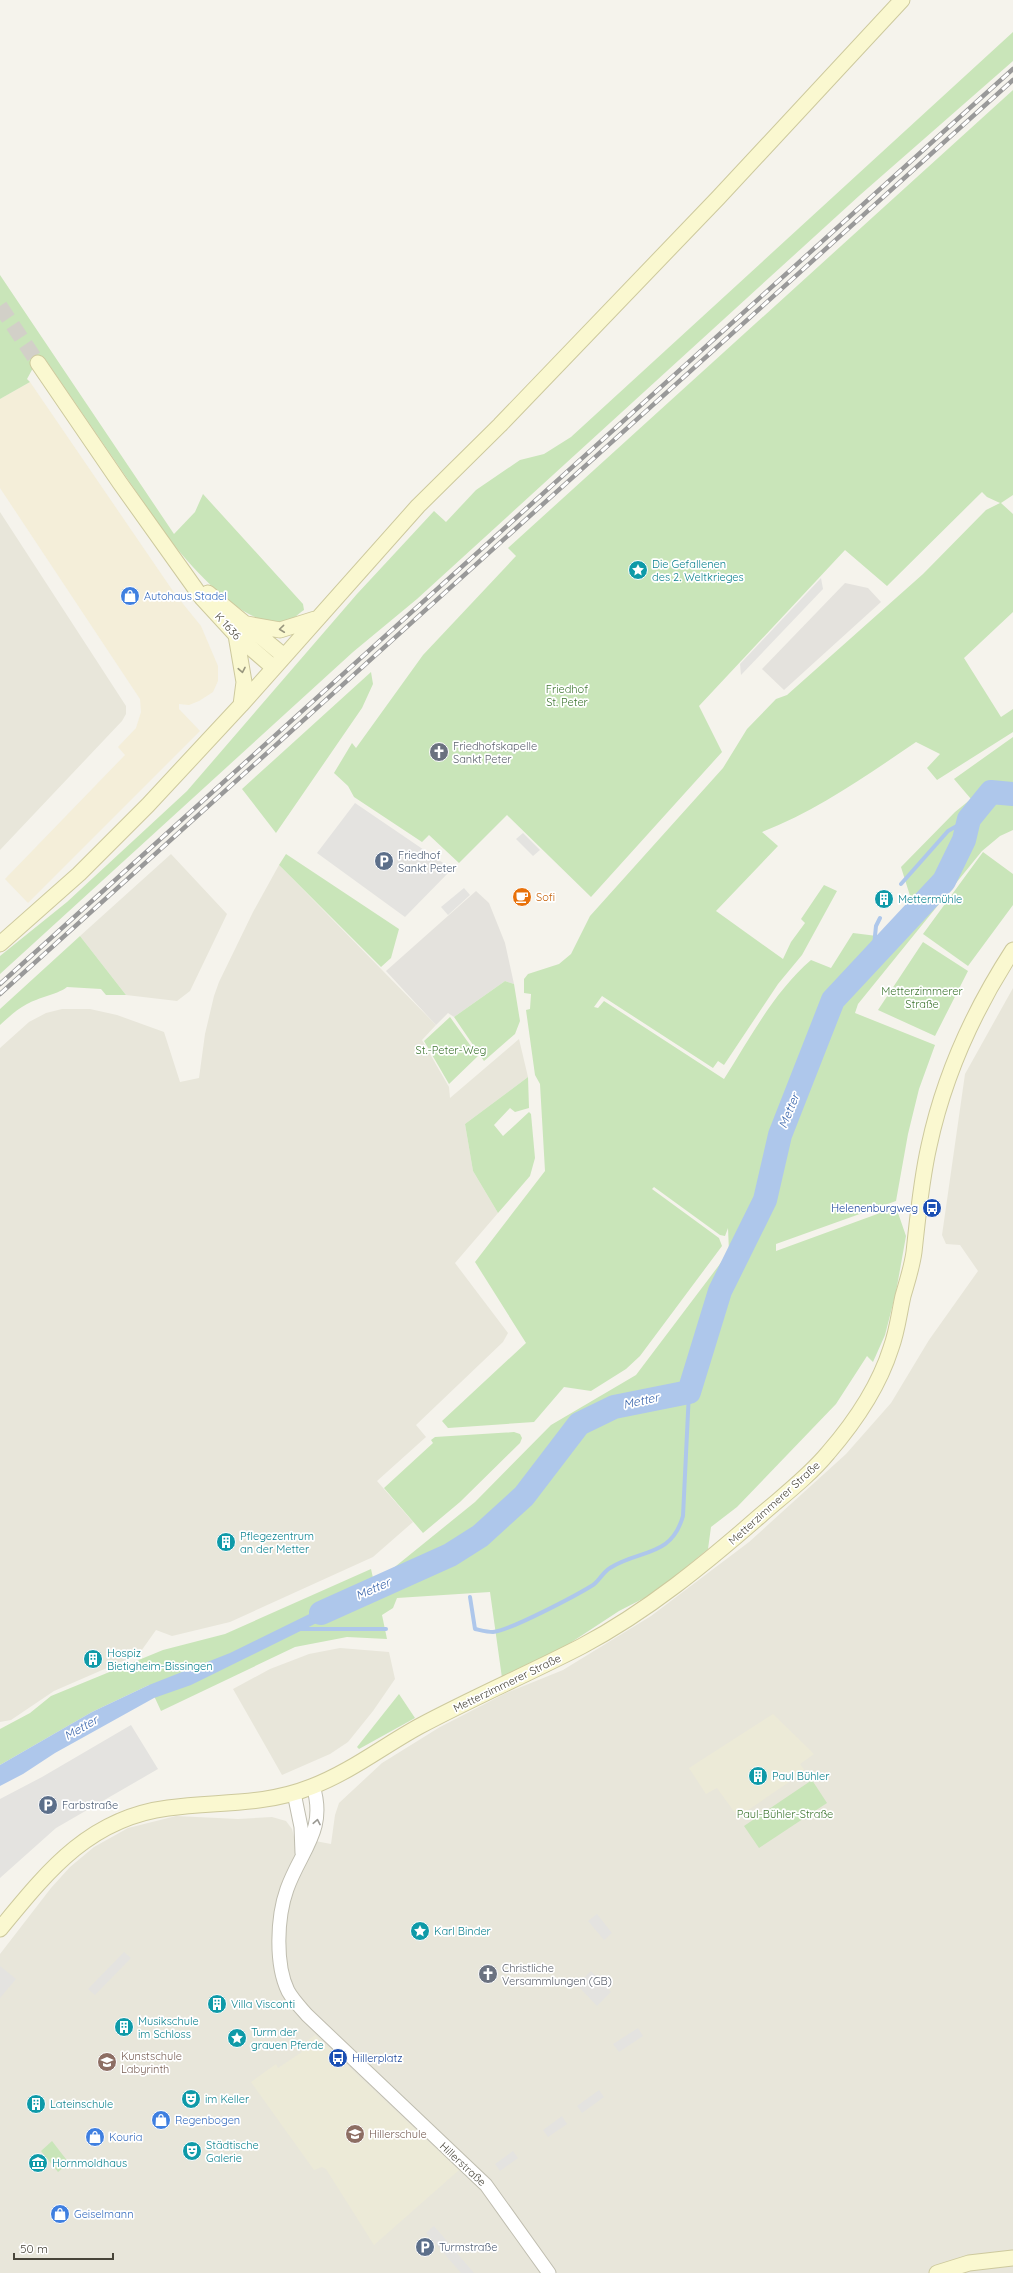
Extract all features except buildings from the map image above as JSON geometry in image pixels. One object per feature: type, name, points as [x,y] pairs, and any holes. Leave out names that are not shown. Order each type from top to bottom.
[{"type":"main road","points":[[0,944],[79,874],[148,805],[241,705],[418,506],[500,425],[712,204],[902,0]]},
{"type":"main road","points":[[38,363],[124,490],[190,579]]},
{"type":"main road","name":"K 1636","points":[[190,579],[246,623],[284,656]]},
{"type":"main road","name":"K 1636","points":[[190,579],[202,598],[236,635],[274,668]]},
{"type":"main road","points":[[246,623],[280,630],[318,618]]},
{"type":"main road","points":[[236,635],[244,682],[241,705]]},
{"type":"main road","name":"Metterzimmerer Straße","points":[[313,1786],[372,1755],[416,1728],[585,1644],[654,1602],[728,1544],[828,1454],[860,1409],[879,1376],[891,1348],[914,1252],[915,1231],[929,1145],[950,1073],[976,1011],[1013,950]]},
{"type":"main road","points":[[0,1929],[51,1868],[75,1846],[106,1827],[136,1815],[166,1808],[240,1804],[266,1800],[294,1793],[313,1786]]},
{"type":"main road","points":[[937,2273],[969,2263],[1013,2258]]},
{"type":"street","points":[[301,1855],[317,1825],[318,1806],[313,1786]]},
{"type":"street","points":[[294,1793],[301,1827],[301,1855]]},
{"type":"street","name":"Hillerstraße","points":[[301,1855],[287,1889],[280,1919],[282,1972],[294,2000],[396,2101],[486,2185],[550,2273]]},
{"type":"shaded area","points":[[30,382],[175,594],[201,626],[218,666],[218,681],[213,692],[199,701],[189,705],[179,704],[179,709],[200,731],[28,903],[5,879],[125,755],[118,747],[136,728],[141,712],[140,699],[0,488],[0,399]]},
{"type":"shaded area","points":[[0,512],[126,706],[126,714],[122,721],[0,850]]},
{"type":"shaded area","points":[[821,578],[823,589],[741,675],[740,664]]},
{"type":"shaded area","points":[[845,583],[868,588],[881,602],[784,690],[762,669]]},
{"type":"shaded area","name":"Friedhof Sankt Peter","points":[[355,803],[452,869],[405,917],[317,853]]},
{"type":"shaded area","points":[[523,833],[540,850],[533,856],[516,839]]},
{"type":"shaded area","points":[[171,854],[227,914],[190,991],[177,1001],[126,995],[80,936]]},
{"type":"shaded area","points":[[279,865],[436,1025],[422,1040],[449,1087],[450,1098],[519,1039],[528,1077],[465,1124],[473,1171],[498,1213],[455,1263],[508,1333],[503,1342],[416,1425],[426,1437],[377,1481],[413,1522],[373,1557],[230,1622],[172,1636],[156,1630],[139,1654],[54,1691],[11,1720],[0,1722],[0,1048],[29,1022],[46,1013],[62,1009],[90,1009],[117,1015],[164,1032],[180,1082],[199,1078],[205,1034],[219,982],[253,912]]},
{"type":"shaded area","name":"Friedhof Sankt Peter","points":[[464,888],[470,895],[448,915],[441,907]]},
{"type":"shaded area","points":[[476,891],[489,903],[505,943],[514,984],[505,981],[454,1017],[448,1013],[436,1025],[386,971]]},
{"type":"shaded area","points":[[1013,988],[1013,2273],[0,2273],[0,1954],[51,1888],[70,1867],[94,1847],[128,1828],[176,1816],[238,1819],[272,1817],[286,1821],[292,1829],[294,1837],[331,1844],[335,1815],[339,1803],[382,1763],[440,1727],[506,1693],[563,1670],[651,1616],[749,1542],[846,1454],[891,1403],[929,1340],[978,1271],[960,1245],[946,1244],[942,1235],[965,1074]]},
{"type":"shaded area","points":[[340,1648],[389,1652],[395,1679],[373,1711],[348,1742],[330,1754],[282,1775],[233,1689],[270,1669],[309,1654]]},
{"type":"shaded area","name":"Paul-Bühler-Straße","points":[[773,1714],[814,1754],[800,1764],[805,1771],[738,1817],[717,1788],[706,1794],[689,1768]]},
{"type":"shaded area","name":"Farbstraße","points":[[131,1725],[158,1769],[56,1828],[0,1878],[0,1799],[42,1777]]},
{"type":"shaded area","points":[[597,1914],[612,1933],[604,1940],[588,1921]]},
{"type":"shaded area","points":[[124,1952],[131,1958],[95,1995],[88,1989]]},
{"type":"shaded area","points":[[0,1966],[16,1979],[0,1998]]},
{"type":"shaded area","points":[[591,1971],[611,1992],[597,2006],[577,1985]]},
{"type":"shaded area","points":[[638,2028],[643,2036],[619,2052],[613,2044]]},
{"type":"shaded area","name":"Hillerschule","points":[[315,2035],[459,2170],[374,2245],[326,2169],[322,2167],[314,2170],[251,2082],[276,2064],[278,2068],[302,2052],[299,2047]]},
{"type":"shaded area","points":[[599,2090],[604,2097],[582,2113],[577,2106]]},
{"type":"shaded area","points":[[562,2116],[567,2124],[548,2137],[543,2130]]},
{"type":"shaded area","points":[[513,2151],[518,2158],[500,2171],[495,2164]]},
{"type":"shaded area","points":[[434,2226],[474,2273],[461,2273],[426,2233]]},
{"type":"green space","points":[[1013,32],[1013,61],[860,195],[417,599],[353,652],[0,974],[0,956],[67,902],[187,791],[357,594],[434,511],[446,522],[476,490],[520,460],[544,454],[571,437]]},
{"type":"green space","name":"Friedhof St. Peter","points":[[1013,90],[1013,495],[1001,503],[1013,514],[1013,612],[964,658],[1001,717],[1013,709],[1013,732],[937,780],[927,768],[940,754],[916,742],[841,792],[803,813],[762,832],[778,846],[716,911],[783,959],[791,942],[805,923],[801,919],[824,885],[837,891],[802,955],[778,984],[724,1065],[718,1061],[713,1068],[602,996],[594,1007],[598,1008],[604,1001],[724,1079],[763,1016],[785,986],[811,960],[831,968],[853,933],[885,937],[911,899],[901,867],[955,812],[971,799],[954,779],[1013,737],[1013,830],[1000,836],[982,851],[858,1004],[855,1013],[935,1045],[919,1089],[908,1134],[896,1201],[776,1244],[776,1251],[891,1209],[897,1210],[906,1236],[896,1292],[885,1335],[873,1362],[867,1356],[836,1404],[737,1507],[711,1527],[708,1549],[656,1592],[619,1611],[561,1649],[502,1678],[490,1592],[397,1598],[393,1608],[382,1615],[387,1639],[347,1637],[295,1647],[161,1711],[149,1685],[92,1712],[0,1765],[0,1729],[30,1713],[51,1696],[163,1650],[225,1634],[371,1569],[375,1587],[391,1570],[475,1502],[551,1425],[636,1375],[729,1252],[728,1228],[725,1236],[720,1235],[654,1187],[652,1189],[719,1238],[722,1246],[640,1356],[626,1369],[591,1391],[564,1387],[534,1422],[448,1428],[442,1421],[526,1343],[475,1262],[545,1171],[540,1084],[535,1075],[526,1010],[530,1009],[531,994],[524,993],[524,979],[528,974],[559,964],[571,954],[590,916],[723,768],[747,729],[776,699],[787,695],[923,574],[986,510],[1000,503],[987,497],[982,492],[887,586],[845,550],[699,706],[722,752],[591,897],[507,815],[459,863],[429,835],[422,842],[354,797],[348,786],[334,773],[352,743],[356,748],[423,655],[516,556],[508,548]]},
{"type":"green space","points":[[0,275],[174,534],[195,512],[203,494],[303,604],[304,610],[288,621],[272,622],[255,617],[237,607],[203,578],[166,535],[45,359],[33,368],[27,379],[30,382],[0,399]]},
{"type":"green space","points":[[371,672],[373,684],[362,708],[276,833],[242,789]]},
{"type":"green space","points":[[983,852],[1013,874],[1013,905],[968,966],[923,934]]},
{"type":"green space","points":[[286,854],[399,929],[391,958],[381,967],[279,865]]},
{"type":"green space","points":[[80,936],[126,995],[106,995],[101,989],[67,987],[23,1006],[0,1025],[0,1009]]},
{"type":"green space","name":"Metterzimmerer Straße","points":[[923,942],[968,971],[935,1036],[878,1010]]},
{"type":"green space","points":[[505,981],[514,984],[520,1021],[515,1034],[484,1061],[454,1017]]},
{"type":"green space","name":"St.-Peter-Weg","points":[[450,1017],[478,1056],[449,1084],[424,1041]]},
{"type":"green space","points":[[528,1077],[529,1108],[515,1112],[510,1108],[494,1125],[503,1136],[529,1112],[531,1114],[535,1158],[530,1176],[498,1213],[473,1171],[465,1124]]},
{"type":"green space","points":[[514,1432],[520,1434],[522,1438],[520,1443],[460,1502],[423,1533],[384,1488],[433,1443],[431,1440],[435,1437]]},
{"type":"green space","points":[[399,1694],[415,1718],[359,1749],[357,1747]]},
{"type":"green space","name":"Paul-Bühler-Straße","points":[[812,1780],[827,1803],[759,1848],[744,1826]]},
{"type":"green space","points":[[52,2141],[69,2163],[58,2172],[41,2151]]},
{"type":"water","points":[[348,1595],[353,1605],[191,1685],[154,1698],[55,1753],[23,1774],[0,1786],[0,1765],[92,1712],[149,1685],[230,1653]]},
{"type":"waterway","name":"Metter","points":[[321,1613],[450,1555],[480,1536],[524,1496],[579,1424],[614,1407],[689,1392],[720,1291],[765,1200],[780,1135],[833,1000],[944,881],[964,840],[969,819],[991,792],[1013,794]]},
{"type":"waterway","points":[[901,884],[948,831],[969,819]]},
{"type":"waterway","points":[[873,956],[876,926],[880,918]]},
{"type":"waterway","points":[[470,1597],[475,1629],[491,1632],[501,1630],[543,1612],[573,1596],[593,1585],[610,1568],[621,1562],[653,1551],[663,1546],[671,1539],[678,1530],[683,1516],[689,1392]]},
{"type":"waterway","points":[[300,1629],[386,1629]]},
{"type":"tunnel","points":[[0,306],[38,363]]},
{"type":"railway","points":[[0,984],[1013,69]]},
{"type":"railway","points":[[0,994],[1013,80]]},
{"type":"place","name":"Die Gefallenen des 2. Weltkrieges","points":[[638,570]]},
{"type":"place","name":"Autohaus Stadel","points":[[130,596]]},
{"type":"place","name":"Friedhofskapelle Sankt Peter","points":[[439,752]]},
{"type":"place","name":"Friedhof Sankt Peter","points":[[384,861]]},
{"type":"place","name":"Sofi","points":[[522,897]]},
{"type":"place","name":"Mettermühle","points":[[884,899]]},
{"type":"place","name":"Helenenburgweg","points":[[932,1208]]},
{"type":"place","name":"Pflegezentrum an der Metter","points":[[226,1542]]},
{"type":"place","name":"Hospiz Bietigheim-Bissingen","points":[[93,1659]]},
{"type":"place","name":"Paul Bühler","points":[[758,1776]]},
{"type":"place","name":"Farbstraße","points":[[48,1805]]},
{"type":"place","name":"Karl Binder","points":[[420,1931]]},
{"type":"place","name":"Christliche Versammlungen (GB)","points":[[488,1974]]},
{"type":"place","name":"Villa Visconti","points":[[217,2004]]},
{"type":"place","name":"Musikschule im Schloss","points":[[124,2027]]},
{"type":"place","name":"Turm der grauen Pferde","points":[[237,2038]]},
{"type":"place","name":"Hillerplatz","points":[[338,2058]]},
{"type":"place","name":"Kunstschule Labyrinth","points":[[107,2062]]},
{"type":"place","name":"im Keller","points":[[191,2099]]},
{"type":"place","name":"Lateinschule","points":[[36,2104]]},
{"type":"place","name":"Regenbogen","points":[[161,2120]]},
{"type":"place","name":"Hillerschule","points":[[355,2134]]},
{"type":"place","name":"Kouria","points":[[95,2137]]},
{"type":"place","name":"Städtische Galerie","points":[[192,2151]]},
{"type":"place","name":"Hornmoldhaus","points":[[38,2163]]},
{"type":"place","name":"Geiselmann","points":[[60,2214]]},
{"type":"place","name":"Turmstraße","points":[[425,2247]]}]
